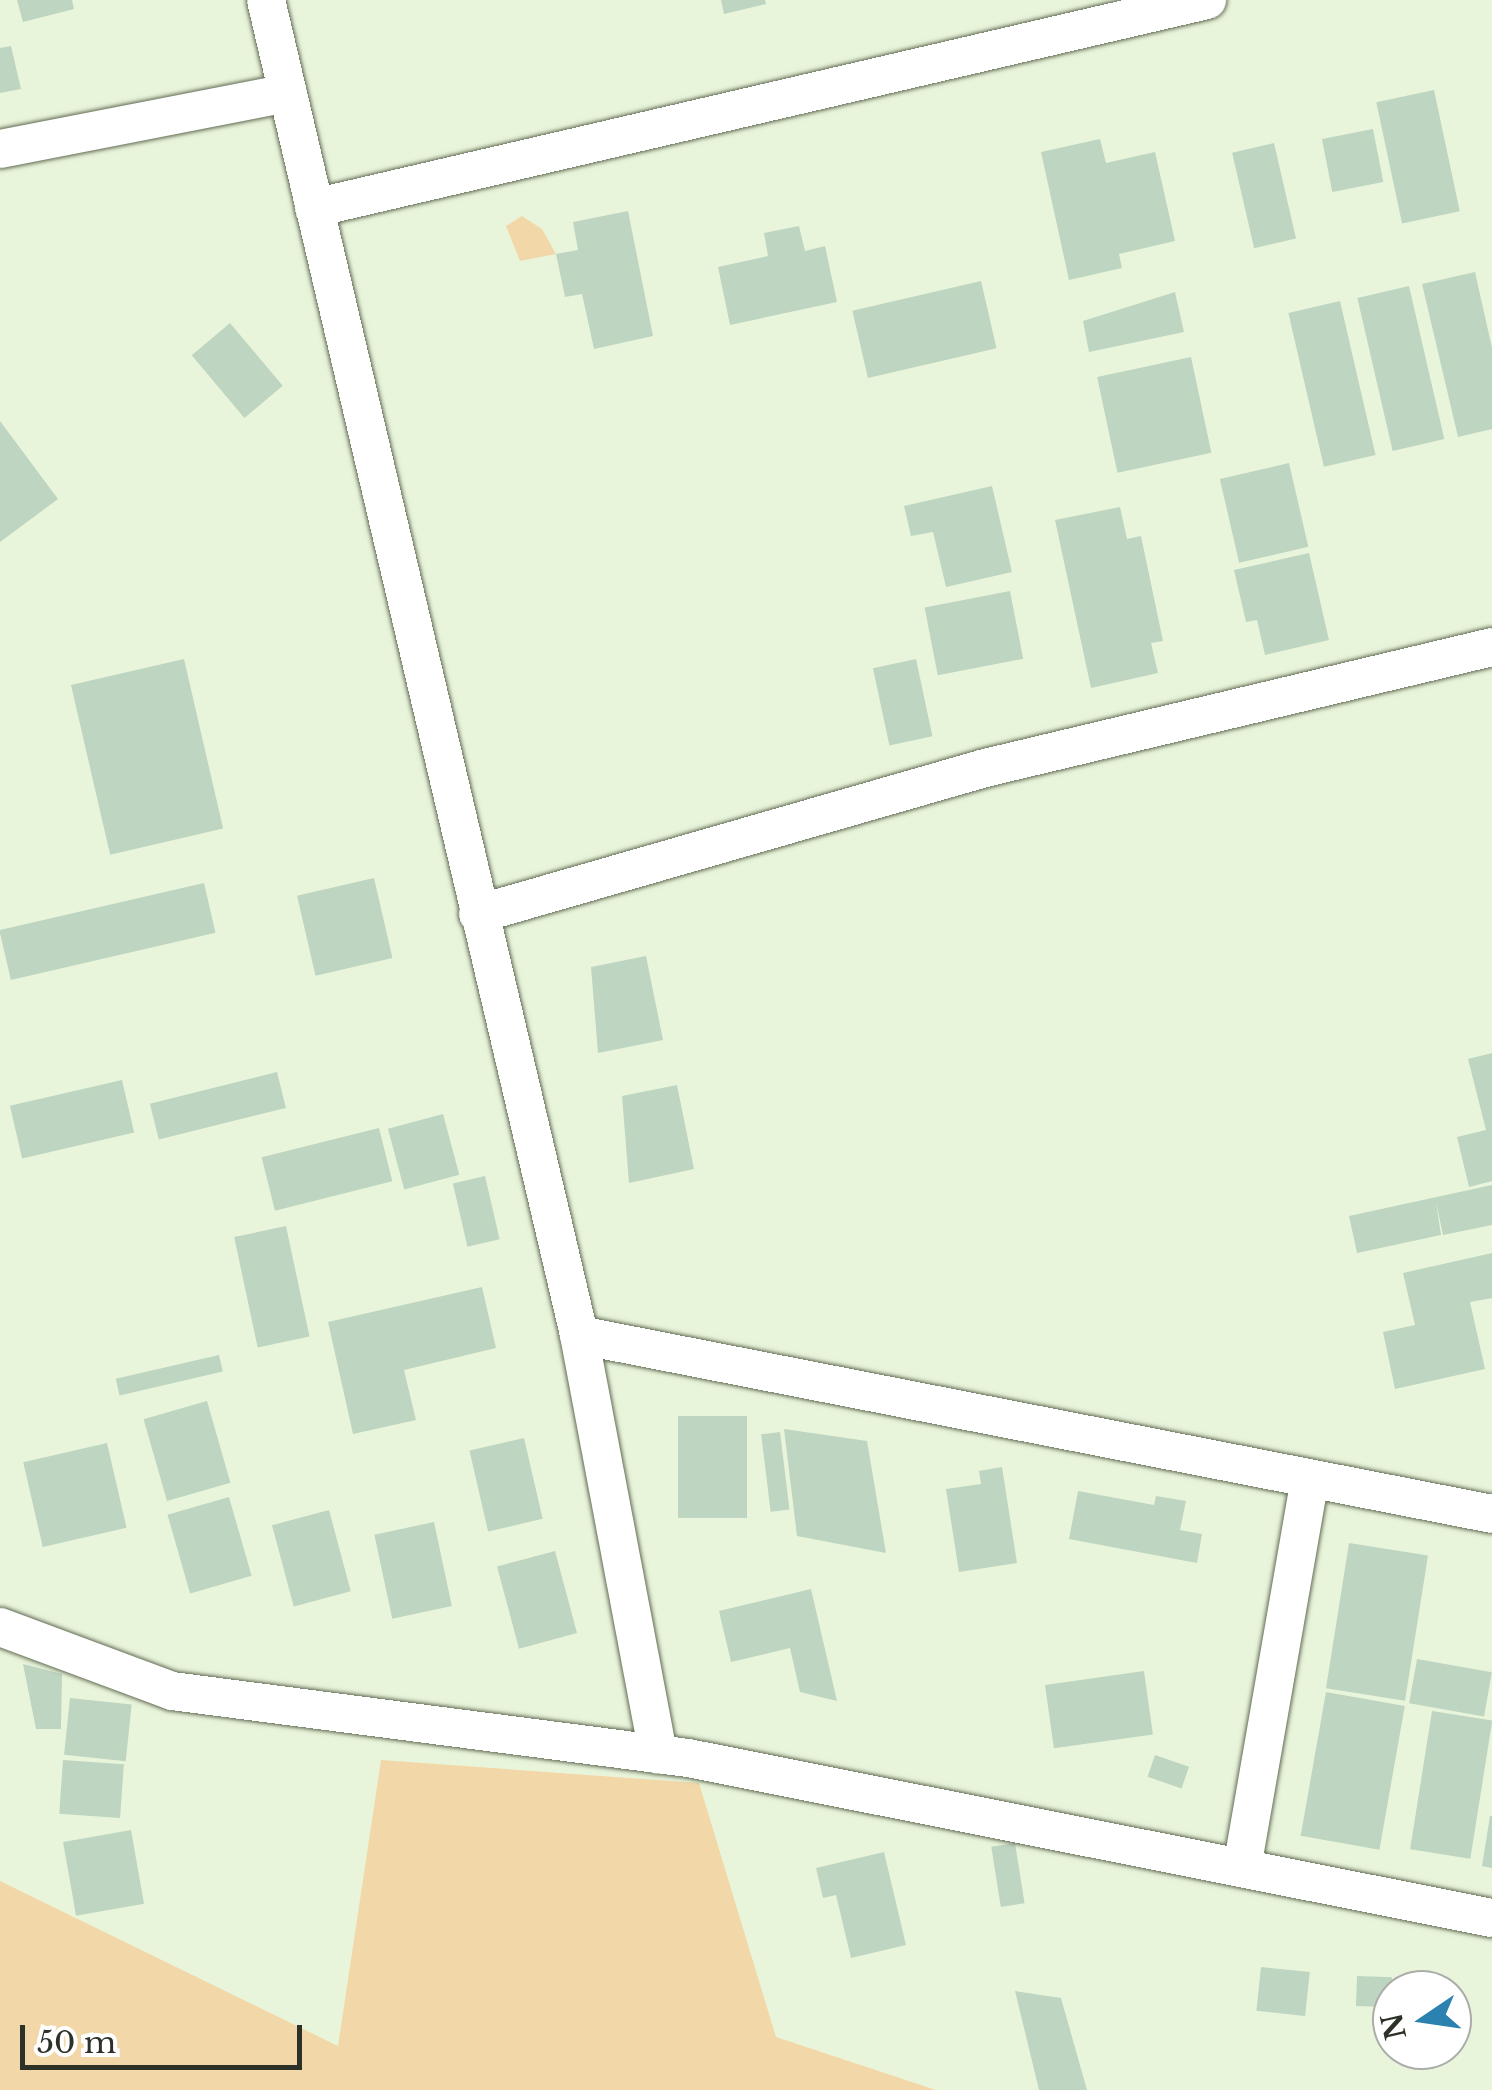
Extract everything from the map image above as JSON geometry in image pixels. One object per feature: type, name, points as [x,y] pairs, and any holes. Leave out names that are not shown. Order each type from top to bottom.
[{"type":"street","points":[[266,0],[579,1335],[658,1755]]},
{"type":"street","points":[[314,208],[1207,0]]},
{"type":"street","points":[[0,149],[288,93]]},
{"type":"street","points":[[478,914],[986,768],[1492,647]]},
{"type":"street","points":[[579,1335],[1309,1484],[1492,1514]]},
{"type":"street","points":[[1242,1868],[1309,1484]]},
{"type":"street","points":[[0,1627],[172,1692],[658,1755],[1492,1918]]},
{"type":"shaded area","points":[[522,216],[542,229],[556,254],[520,261],[506,226]]},
{"type":"shaded area","points":[[381,1760],[699,1783],[776,2037],[936,2090],[0,2090],[0,1881],[338,2046]]},
{"type":"building","points":[[17,0],[72,0],[74,9],[23,22]]},
{"type":"building","points":[[721,0],[765,0],[766,4],[724,14]]},
{"type":"building","points":[[11,46],[21,89],[0,93],[0,48]]},
{"type":"building","points":[[1434,90],[1460,211],[1402,224],[1376,102]]},
{"type":"building","points":[[1373,129],[1383,182],[1332,192],[1322,139]]},
{"type":"building","points":[[1100,139],[1106,163],[1155,152],[1175,241],[1119,254],[1122,268],[1069,280],[1041,152]]},
{"type":"building","points":[[1274,143],[1296,238],[1254,248],[1232,153]]},
{"type":"building","points":[[628,211],[653,336],[594,349],[582,294],[565,297],[556,254],[578,250],[573,222]]},
{"type":"building","points":[[799,226],[805,251],[825,246],[837,302],[730,325],[718,267],[768,256],[764,233]]},
{"type":"building","points":[[1475,272],[1492,348],[1492,429],[1458,437],[1422,284]]},
{"type":"building","points":[[981,281],[997,348],[868,378],[852,311]]},
{"type":"building","points":[[1409,286],[1444,439],[1393,451],[1357,298]]},
{"type":"building","points":[[1175,292],[1184,332],[1089,352],[1083,321]]},
{"type":"building","points":[[1340,301],[1376,455],[1324,467],[1288,313]]},
{"type":"building","points":[[230,323],[283,386],[244,418],[192,355]]},
{"type":"building","points":[[1191,357],[1211,453],[1117,473],[1097,377]]},
{"type":"building","points":[[0,421],[58,499],[0,542]]},
{"type":"building","points":[[1289,463],[1308,547],[1239,563],[1220,479]]},
{"type":"building","points":[[992,486],[1012,572],[946,587],[933,532],[911,536],[904,506]]},
{"type":"building","points":[[1120,507],[1127,539],[1141,536],[1163,641],[1151,643],[1158,673],[1091,688],[1055,520]]},
{"type":"building","points":[[1309,553],[1329,640],[1265,655],[1257,620],[1246,622],[1234,570]]},
{"type":"building","points":[[1010,591],[1023,659],[938,675],[925,608]]},
{"type":"building","points":[[184,659],[223,829],[110,855],[71,685]]},
{"type":"building","points":[[916,659],[932,736],[889,745],[873,668]]},
{"type":"building","points":[[374,878],[392,958],[315,976],[297,896]]},
{"type":"building","points":[[204,883],[215,933],[11,980],[0,930]]},
{"type":"building","points":[[646,956],[663,1040],[598,1053],[591,967]]},
{"type":"building","points":[[1492,1053],[1492,1181],[1469,1187],[1457,1137],[1486,1130],[1468,1059]]},
{"type":"building","points":[[277,1072],[286,1108],[159,1140],[150,1104]]},
{"type":"building","points":[[122,1080],[134,1133],[22,1158],[10,1106]]},
{"type":"building","points":[[677,1085],[694,1169],[629,1183],[622,1096]]},
{"type":"building","points":[[443,1114],[459,1175],[404,1190],[388,1129]]},
{"type":"building","points":[[379,1128],[392,1181],[275,1211],[262,1157]]},
{"type":"building","points":[[485,1176],[500,1239],[467,1247],[453,1183]]},
{"type":"building","points":[[1492,1185],[1492,1225],[1443,1235],[1436,1202],[1441,1235],[1357,1253],[1349,1216]]},
{"type":"building","points":[[286,1226],[309,1337],[258,1348],[234,1237]]},
{"type":"building","points":[[1492,1253],[1492,1298],[1470,1302],[1485,1369],[1395,1389],[1383,1332],[1415,1325],[1403,1273]]},
{"type":"building","points":[[482,1287],[496,1348],[404,1370],[416,1420],[353,1434],[328,1322]]},
{"type":"building","points":[[219,1355],[223,1372],[120,1395],[116,1379]]},
{"type":"building","points":[[207,1401],[230,1483],[167,1501],[144,1419]]},
{"type":"building","points":[[678,1416],[747,1416],[747,1518],[678,1518]]},
{"type":"building","points":[[784,1429],[867,1441],[886,1553],[797,1536]]},
{"type":"building","points":[[780,1432],[790,1509],[771,1512],[761,1434]]},
{"type":"building","points":[[524,1438],[543,1519],[488,1531],[469,1451]]},
{"type":"building","points":[[107,1443],[127,1528],[43,1547],[23,1462]]},
{"type":"building","points":[[1002,1467],[1017,1563],[959,1572],[946,1489],[981,1484],[979,1471]]},
{"type":"building","points":[[1078,1491],[1154,1505],[1156,1496],[1186,1501],[1180,1530],[1202,1534],[1197,1563],[1069,1539]]},
{"type":"building","points":[[229,1497],[252,1576],[190,1593],[167,1515]]},
{"type":"building","points":[[329,1510],[351,1591],[294,1606],[272,1525]]},
{"type":"building","points":[[434,1522],[452,1606],[392,1619],[374,1535]]},
{"type":"building","points":[[1349,1543],[1428,1556],[1405,1701],[1326,1688]]},
{"type":"building","points":[[555,1551],[577,1633],[519,1649],[497,1567]]},
{"type":"building","points":[[811,1589],[837,1701],[800,1692],[790,1648],[731,1662],[719,1611]]},
{"type":"building","points":[[1417,1659],[1492,1672],[1484,1717],[1409,1703]]},
{"type":"building","points":[[23,1664],[62,1674],[61,1729],[36,1729]]},
{"type":"building","points":[[1144,1671],[1153,1734],[1054,1748],[1045,1685]]},
{"type":"building","points":[[1326,1692],[1405,1706],[1379,1850],[1301,1836]]},
{"type":"building","points":[[70,1698],[132,1704],[126,1761],[64,1755]]},
{"type":"building","points":[[1432,1711],[1492,1721],[1470,1859],[1410,1849]]},
{"type":"building","points":[[1155,1755],[1189,1767],[1182,1788],[1148,1777]]},
{"type":"building","points":[[63,1760],[124,1764],[120,1818],[59,1814]]},
{"type":"building","points":[[1492,1816],[1492,1868],[1482,1866]]},
{"type":"building","points":[[131,1830],[144,1904],[76,1916],[63,1842]]},
{"type":"building","points":[[1015,1843],[1025,1903],[1001,1907],[991,1847]]},
{"type":"building","points":[[884,1852],[906,1945],[851,1958],[836,1895],[823,1898],[816,1868]]},
{"type":"building","points":[[1261,1967],[1310,1972],[1305,2016],[1256,2011]]},
{"type":"building","points":[[1357,1976],[1372,1977],[1372,2007],[1356,2006]]},
{"type":"building","points":[[1015,1991],[1061,1998],[1087,2090],[1039,2090]]}]
